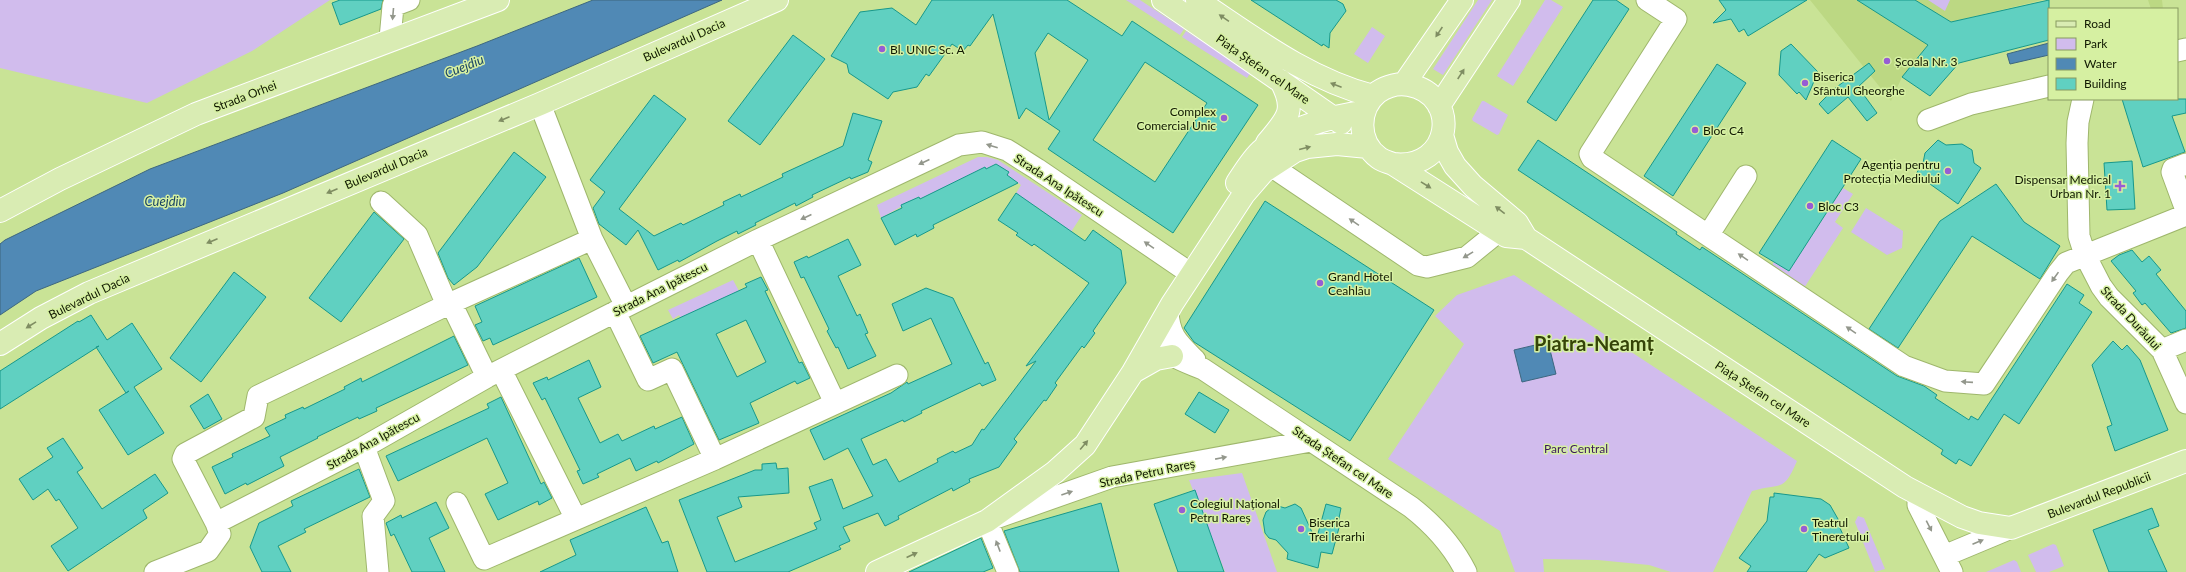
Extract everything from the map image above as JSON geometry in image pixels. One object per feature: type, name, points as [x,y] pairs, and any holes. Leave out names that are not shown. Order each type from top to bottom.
[{"type":"main road","name":"Strada Orhei","points":[[0,211],[60,179],[196,114],[390,39],[498,0]]},
{"type":"main road","name":"Bulevardul Dacia","points":[[0,344],[41,318],[89,293],[540,104],[777,0]]},
{"type":"main road","name":"Piața Ștefan cel Mare","points":[[1162,0],[1281,81],[1366,143]]},
{"type":"main road","name":"Piața Ștefan cel Mare","points":[[1197,0],[1310,72],[1347,89],[1368,104]]},
{"type":"main road","points":[[1404,84],[1462,0]]},
{"type":"main road","points":[[1439,106],[1509,0]]},
{"type":"main road","points":[[1267,158],[1288,113],[1290,104],[1289,96],[1281,81]]},
{"type":"main road","points":[[1404,84],[1425,90],[1439,106],[1442,116],[1442,135],[1437,146],[1424,159],[1405,166],[1393,164],[1379,158],[1366,143],[1362,121],[1368,104],[1382,89],[1404,84]]},
{"type":"main road","name":"Strada Petru Rareș","points":[[1154,335],[1152,319],[1158,305],[1181,267],[1238,181],[1300,129],[1368,104]]},
{"type":"main road","name":"Piața Ștefan cel Mare","points":[[1442,135],[1447,152],[1455,166],[1473,186],[1517,223],[1526,238],[1918,494],[1979,523],[2011,528]]},
{"type":"main road","name":"Strada Petru Rareș","points":[[877,572],[987,520],[1055,472],[1085,445],[1133,372],[1168,311],[1267,158],[1306,147],[1366,143]]},
{"type":"main road","name":"Piața Ștefan cel Mare","points":[[1393,164],[1506,236],[1526,238]]},
{"type":"main road","points":[[1133,372],[1156,359],[1172,356]]},
{"type":"main road","name":"Bulevardul Republicii","points":[[2011,528],[2186,461]]},
{"type":"street","points":[[390,39],[393,6],[409,0]]},
{"type":"street","points":[[1647,0],[1676,19],[1590,154],[1592,158],[1709,234],[1904,366],[1945,381],[1984,384],[2058,273],[2066,264],[2186,215]]},
{"type":"street","points":[[1928,120],[1971,104],[2048,86]]},
{"type":"street","name":"Strada Durăului","points":[[2083,100],[2078,122],[2077,143],[2079,236],[2085,255],[2109,297],[2162,350],[2186,403]]},
{"type":"street","points":[[540,104],[648,380],[672,369],[715,459]]},
{"type":"street","name":"Strada Ana Ipătescu","points":[[216,523],[364,447],[494,374],[621,309],[758,240],[959,145],[982,142],[1007,150],[1038,169],[1181,267]]},
{"type":"street","points":[[1267,158],[1418,265],[1427,267],[1467,258],[1499,231]]},
{"type":"street","points":[[2186,164],[2173,169],[2172,172],[2186,210]]},
{"type":"street","points":[[1709,234],[1746,176]]},
{"type":"street","points":[[381,202],[417,235],[449,304],[494,374],[576,519]]},
{"type":"street","points":[[155,572],[208,551],[220,534],[216,523],[183,459],[184,454],[254,416],[258,396],[449,304],[592,239]]},
{"type":"street","points":[[758,240],[835,403]]},
{"type":"street","name":"Strada Ștefan cel Mare","points":[[1168,311],[1169,326],[1175,340],[1203,369]]},
{"type":"street","name":"Strada Ștefan cel Mare","points":[[1154,335],[1158,345],[1172,356],[1203,369],[1412,507],[1445,539],[1466,572]]},
{"type":"street","points":[[2162,350],[2186,340]]},
{"type":"street","points":[[457,503],[484,559],[715,459],[897,375]]},
{"type":"street","name":"Strada Petru Rareș","points":[[987,520],[1112,477],[1311,441]]},
{"type":"street","points":[[364,447],[384,501],[373,516],[378,572]]},
{"type":"street","points":[[1918,494],[1918,505],[1948,564],[2011,528]]},
{"type":"street","points":[[987,520],[1008,572]]},
{"type":"shaded area","name":"Școala Nr. 3","points":[[1810,0],[1859,0],[1928,45],[1902,77],[1891,101]]},
{"type":"shaded area","name":"Școala Nr. 3","points":[[1915,0],[2042,0],[1951,22]]},
{"type":"shaded area","points":[[2148,0],[2162,0],[2163,8],[2151,8]]},
{"type":"green space","points":[[0,0],[330,0],[252,51],[147,103],[0,68]]},
{"type":"green space","points":[[1126,0],[1140,0],[1184,29],[1180,35]]},
{"type":"green space","points":[[1478,0],[1492,0],[1443,75],[1433,69]]},
{"type":"green space","points":[[1545,0],[1551,0],[1563,7],[1513,86],[1497,76]]},
{"type":"green space","points":[[1928,0],[1950,0],[1945,11]]},
{"type":"green space","points":[[1372,27],[1385,36],[1368,63],[1354,54]]},
{"type":"green space","points":[[1186,31],[1251,72],[1247,78],[1182,37]]},
{"type":"green space","points":[[1482,101],[1508,115],[1499,134],[1497,135],[1472,119]]},
{"type":"green space","points":[[978,157],[987,157],[998,160],[1082,215],[1071,232],[1036,206],[1035,208],[1015,195],[1021,185],[1007,175],[1009,172],[996,164],[920,199],[918,197],[881,218],[877,205]]},
{"type":"green space","points":[[1843,188],[1853,194],[1835,222],[1843,228],[1804,288],[1770,268],[1774,262],[1789,271]]},
{"type":"green space","points":[[1866,208],[1903,231],[1902,248],[1887,255],[1851,232]]},
{"type":"green space","name":"Parc Central","points":[[1514,275],[1797,461],[1788,478],[1781,485],[1752,491],[1713,572],[1671,572],[1649,565],[1598,560],[1543,559],[1544,572],[1515,572],[1500,531],[1388,459],[1464,344],[1435,316],[1457,295]]},
{"type":"green space","points":[[733,280],[739,291],[681,318],[679,315],[673,319],[668,310]]},
{"type":"green space","points":[[1242,473],[1277,572],[1225,572],[1189,480]]},
{"type":"green space","points":[[1858,516],[1864,518],[1885,569],[1875,572],[1855,522]]},
{"type":"green space","points":[[2053,544],[2056,545],[2064,566],[2049,572],[2036,572],[2028,555]]},
{"type":"green space","points":[[2014,560],[2017,562],[2021,572],[1986,572]]},
{"type":"water","name":"Cuejdiu","points":[[593,0],[722,0],[283,193],[36,291],[0,315],[0,244],[5,240],[150,169],[477,46]]},
{"type":"water","points":[[2048,43],[2048,55],[2010,64],[2007,54]]},
{"type":"water","points":[[1548,342],[1556,374],[1522,382],[1514,350]]},
{"type":"building","points":[[340,0],[383,0],[381,9],[340,25],[332,3]]},
{"type":"building","points":[[932,0],[1067,0],[1122,36],[1132,21],[1258,105],[1173,233],[1048,149],[1060,131],[1026,108],[1019,119],[993,14],[970,46],[968,45],[963,51],[952,44],[929,76],[926,74],[917,87],[893,92],[888,99],[849,73],[847,64],[831,56],[860,12],[892,8],[916,25]],"holes":[[[1048,33],[1088,60],[1049,120],[1035,53]],[[1145,62],[1207,103],[1155,182],[1093,140]]]},
{"type":"building","points":[[1251,0],[1336,0],[1343,4],[1346,11],[1330,33],[1329,48],[1323,44],[1322,46]]},
{"type":"building","points":[[1593,0],[1616,0],[1629,9],[1556,121],[1527,102]]},
{"type":"building","points":[[1719,0],[1807,0],[1748,36],[1744,29],[1739,32],[1731,19],[1713,23],[1726,10]]},
{"type":"building","points":[[1857,0],[1915,0],[1951,22],[2049,0],[2048,40],[1959,63],[1930,96],[1902,77],[1928,45]]},
{"type":"building","points":[[793,35],[825,59],[760,145],[728,121]]},
{"type":"building","points":[[1791,44],[1818,72],[1806,100],[1799,92],[1797,94],[1779,75],[1781,51]]},
{"type":"building","points":[[1869,63],[1875,71],[1858,87],[1877,113],[1867,121],[1848,97],[1828,114],[1819,104],[1834,89]]},
{"type":"building","name":"Bloc C4","points":[[1717,64],[1746,83],[1673,196],[1644,176]]},
{"type":"building","points":[[654,95],[686,119],[619,209],[654,236],[681,223],[683,225],[724,205],[723,202],[740,194],[741,197],[783,177],[782,174],[843,146],[853,113],[882,121],[868,160],[872,162],[868,172],[851,179],[850,177],[812,195],[813,197],[796,206],[795,203],[755,223],[756,225],[738,234],[737,231],[679,262],[678,260],[658,270],[638,230],[626,245],[599,224],[593,208],[605,192],[590,180]]},
{"type":"building","points":[[2186,99],[2186,113],[2172,116],[2185,152],[2143,167],[2122,100]]},
{"type":"building","points":[[1538,140],[1677,232],[1676,234],[1700,250],[1702,247],[1897,376],[1924,386],[1937,395],[1935,398],[1969,420],[1971,416],[1978,420],[2067,284],[2084,295],[2079,303],[2092,312],[2019,424],[2004,414],[1971,466],[1959,459],[1956,464],[1941,454],[1943,450],[1518,170]]},
{"type":"building","name":"Bloc C3","points":[[1832,140],[1861,159],[1789,271],[1759,253]]},
{"type":"building","name":"Agenția pentru Protecția Mediului","points":[[1938,140],[1946,145],[1962,144],[1972,150],[1974,163],[1981,168],[1958,204],[1916,174],[1923,163],[1925,153]]},
{"type":"building","points":[[514,152],[546,177],[477,267],[454,285],[448,278],[438,253]]},
{"type":"building","points":[[2132,161],[2135,209],[2107,210],[2104,163]]},
{"type":"building","points":[[996,164],[1009,172],[1007,175],[1018,183],[933,225],[934,228],[917,237],[916,234],[895,245],[881,218],[902,208],[901,205],[919,197],[920,199],[985,167],[986,169]]},
{"type":"building","points":[[1996,184],[2024,222],[2060,246],[2040,279],[1972,236],[1898,348],[1869,329],[1940,221]]},
{"type":"building","points":[[1016,193],[1085,241],[1093,230],[1121,250],[1126,283],[1093,331],[1095,333],[1084,348],[1082,346],[1055,383],[1057,385],[1046,401],[1044,400],[1014,439],[1017,442],[999,467],[969,479],[970,482],[953,491],[952,488],[898,516],[899,519],[885,526],[878,513],[843,527],[850,541],[839,546],[841,549],[788,572],[707,572],[679,500],[755,470],[762,470],[762,464],[776,463],[777,469],[788,468],[789,493],[738,497],[742,507],[717,517],[735,562],[817,529],[814,523],[821,520],[809,487],[832,479],[843,509],[873,496],[848,448],[824,460],[810,430],[891,393],[907,382],[908,384],[952,364],[931,318],[903,331],[892,304],[926,288],[953,298],[985,364],[988,362],[996,380],[982,386],[980,383],[921,411],[922,413],[904,422],[903,420],[861,439],[873,465],[886,459],[899,482],[938,462],[937,459],[953,451],[955,453],[972,445],[982,429],[984,430],[1036,361],[1026,366],[1089,283],[1034,244],[1032,246],[1016,235],[1018,233],[998,220]]},
{"type":"building","points":[[1265,201],[1434,310],[1350,441],[1194,342],[1184,328]]},
{"type":"building","points":[[374,212],[404,239],[341,322],[309,298]]},
{"type":"building","points":[[848,239],[861,265],[838,276],[857,316],[860,314],[868,333],[865,334],[876,356],[848,369],[838,347],[836,348],[827,331],[829,329],[804,277],[801,278],[794,262],[807,256],[808,258]]},
{"type":"building","points":[[2132,250],[2142,262],[2149,256],[2161,270],[2156,274],[2186,311],[2186,328],[2171,333],[2145,303],[2142,305],[2133,293],[2136,291],[2111,261],[2119,255]]},
{"type":"building","points":[[579,258],[597,297],[493,345],[490,338],[483,341],[475,325],[482,322],[475,306]]},
{"type":"building","points":[[234,272],[266,297],[201,382],[170,358]]},
{"type":"building","points":[[761,277],[768,290],[765,291],[799,363],[802,362],[810,378],[797,384],[795,381],[750,403],[759,423],[719,440],[677,352],[653,363],[640,336],[747,287],[745,284]],"holes":[[[746,320],[766,362],[737,377],[716,334]]]},
{"type":"building","points":[[91,315],[107,340],[132,323],[162,369],[134,387],[164,433],[128,455],[99,410],[126,393],[96,348],[0,409],[0,371],[78,321],[79,322]]},
{"type":"building","points":[[454,336],[468,365],[376,408],[377,411],[359,419],[358,417],[317,437],[318,438],[280,457],[284,466],[247,485],[246,483],[225,494],[212,467],[233,457],[232,454],[270,436],[265,428],[286,418],[285,415],[303,407],[304,409],[345,389],[344,387],[361,378],[362,382]]},
{"type":"building","points":[[2113,341],[2122,350],[2127,345],[2140,360],[2168,430],[2115,451],[2107,427],[2112,425],[2092,365]]},
{"type":"building","points":[[589,360],[601,387],[578,398],[600,443],[618,434],[622,441],[654,426],[655,429],[682,417],[694,444],[658,463],[657,461],[636,471],[630,458],[597,474],[599,477],[583,484],[577,471],[580,470],[545,398],[542,400],[533,383],[547,377],[548,380]]},
{"type":"building","points":[[1199,392],[1229,410],[1215,433],[1185,414]]},
{"type":"building","points":[[208,394],[222,419],[204,429],[190,406]]},
{"type":"building","points":[[501,397],[541,484],[544,482],[552,498],[539,505],[538,501],[498,520],[485,494],[508,483],[487,438],[398,481],[386,456],[489,408],[487,404]]},
{"type":"building","points":[[63,438],[83,468],[77,472],[102,509],[155,474],[168,493],[143,510],[147,518],[68,571],[51,546],[78,528],[59,499],[56,501],[48,489],[33,500],[19,479],[53,457],[47,448]]},
{"type":"building","points":[[359,469],[370,497],[304,529],[306,532],[278,546],[291,572],[262,572],[250,547],[259,523],[293,506],[291,501]]},
{"type":"building","points":[[1195,490],[1224,572],[1178,572],[1154,504]]},
{"type":"building","name":"Teatrul Tineretului","points":[[1774,493],[1821,499],[1830,505],[1838,519],[1839,526],[1849,548],[1825,558],[1819,554],[1806,572],[1747,572],[1751,566],[1739,558],[1767,521],[1770,497],[1774,497]]},
{"type":"building","points":[[436,502],[449,528],[429,538],[445,572],[412,572],[394,534],[391,536],[386,523],[401,515],[402,518]]},
{"type":"building","points":[[1101,503],[1119,572],[1020,572],[1004,531]]},
{"type":"building","name":"Biserica Trei Ierarhi","points":[[1295,504],[1301,508],[1316,541],[1326,504],[1341,508],[1338,523],[1340,524],[1332,554],[1321,552],[1318,568],[1287,559],[1288,553],[1276,540],[1269,538],[1265,533],[1263,520],[1266,512],[1271,508],[1278,506],[1285,508]]},
{"type":"building","points":[[646,507],[662,543],[668,541],[678,572],[540,572],[576,555],[570,540]]},
{"type":"building","points":[[2152,508],[2159,526],[2148,530],[2167,572],[2109,572],[2093,530]]},
{"type":"building","points":[[981,538],[993,568],[983,572],[909,572]]},
{"type":"place","name":"Bl. UNIC Sc. A","points":[[882,49]]},
{"type":"place","name":"Școala Nr. 3","points":[[1887,61]]},
{"type":"place","name":"Biserica Sfântul Gheorghe","points":[[1805,83]]},
{"type":"place","name":"Complex Comercial Unic","points":[[1224,118]]},
{"type":"place","name":"Bloc C4","points":[[1695,130]]},
{"type":"place","name":"Agenția pentru Protecția Mediului","points":[[1948,171]]},
{"type":"place","name":"Dispensar Medical Urban Nr. 1","points":[[2120,186]]},
{"type":"place","name":"Bloc C3","points":[[1810,206]]},
{"type":"place","name":"Grand Hotel Ceahlău","points":[[1320,283]]},
{"type":"place","name":"Colegiul Național Petru Rareș","points":[[1182,510]]},
{"type":"place","name":"Biserica Trei Ierarhi","points":[[1301,529]]},
{"type":"place","name":"Teatrul Tineretului","points":[[1804,529]]},
{"type":"district","name":"Piatra-Neamț","points":[[1594,343]]}]
